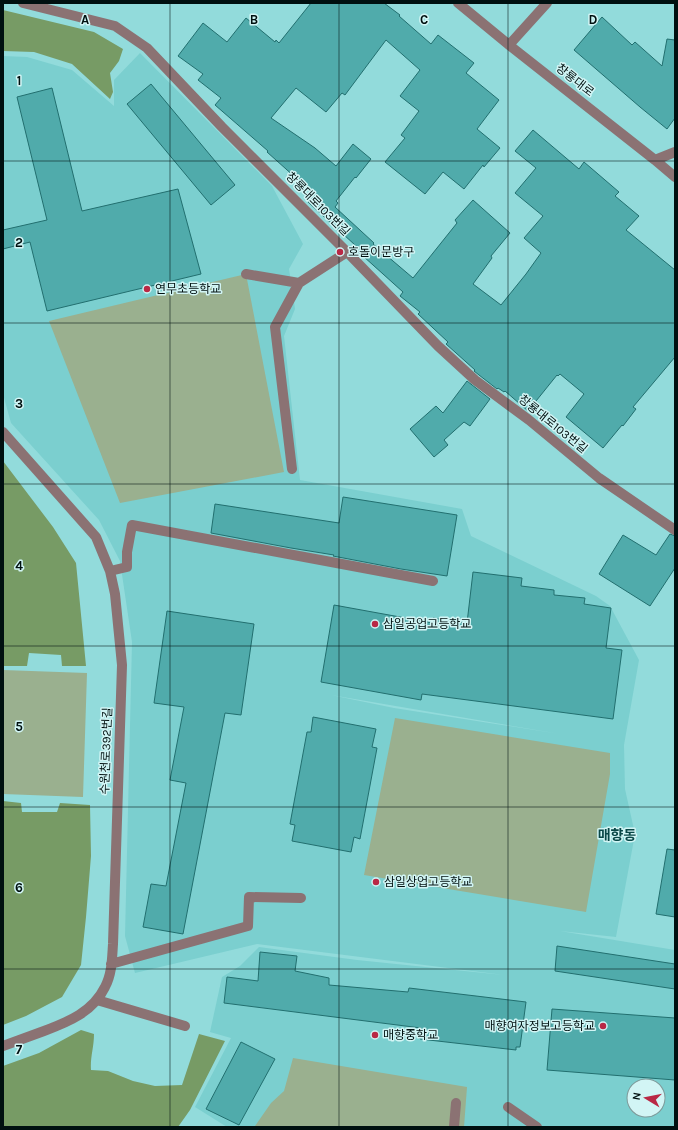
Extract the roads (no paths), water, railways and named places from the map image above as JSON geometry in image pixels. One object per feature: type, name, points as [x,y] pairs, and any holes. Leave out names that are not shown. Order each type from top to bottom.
[{"type":"street","name":"창룡대로103번길","points":[[23,3],[115,26],[147,48],[222,127],[347,252],[432,340],[475,380],[529,420],[599,478],[675,530]]},
{"type":"street","name":"창룡대로","points":[[458,3],[675,177]]},
{"type":"street","points":[[509,45],[548,3]]},
{"type":"street","points":[[655,160],[675,152]]},
{"type":"street","points":[[292,469],[275,327],[299,283],[347,252]]},
{"type":"street","points":[[246,274],[299,283]]},
{"type":"street","name":"수원천로392번길","points":[[3,432],[96,537],[110,571],[115,594],[122,665],[114,928],[111,972],[105,987],[97,1000],[88,1010],[76,1018],[3,1046]]},
{"type":"street","points":[[110,571],[127,568],[127,552],[132,525],[433,581]]},
{"type":"street","points":[[111,964],[248,926],[250,897],[301,898]]},
{"type":"street","points":[[97,1000],[185,1026]]},
{"type":"street","points":[[454,1127],[456,1103]]},
{"type":"street","points":[[508,1107],[537,1127]]},
{"type":"place","name":"호돌이문방구","points":[[340,252]]},
{"type":"place","name":"연무초등학교","points":[[147,289]]},
{"type":"place","name":"삼일공업고등학교","points":[[375,624]]},
{"type":"place","name":"삼일상업고등학교","points":[[376,882]]},
{"type":"place","name":"매향여자정보고등학교","points":[[603,1026]]},
{"type":"place","name":"매향중학교","points":[[375,1035]]},
{"type":"district","name":"매향동","points":[[617,835]]}]
